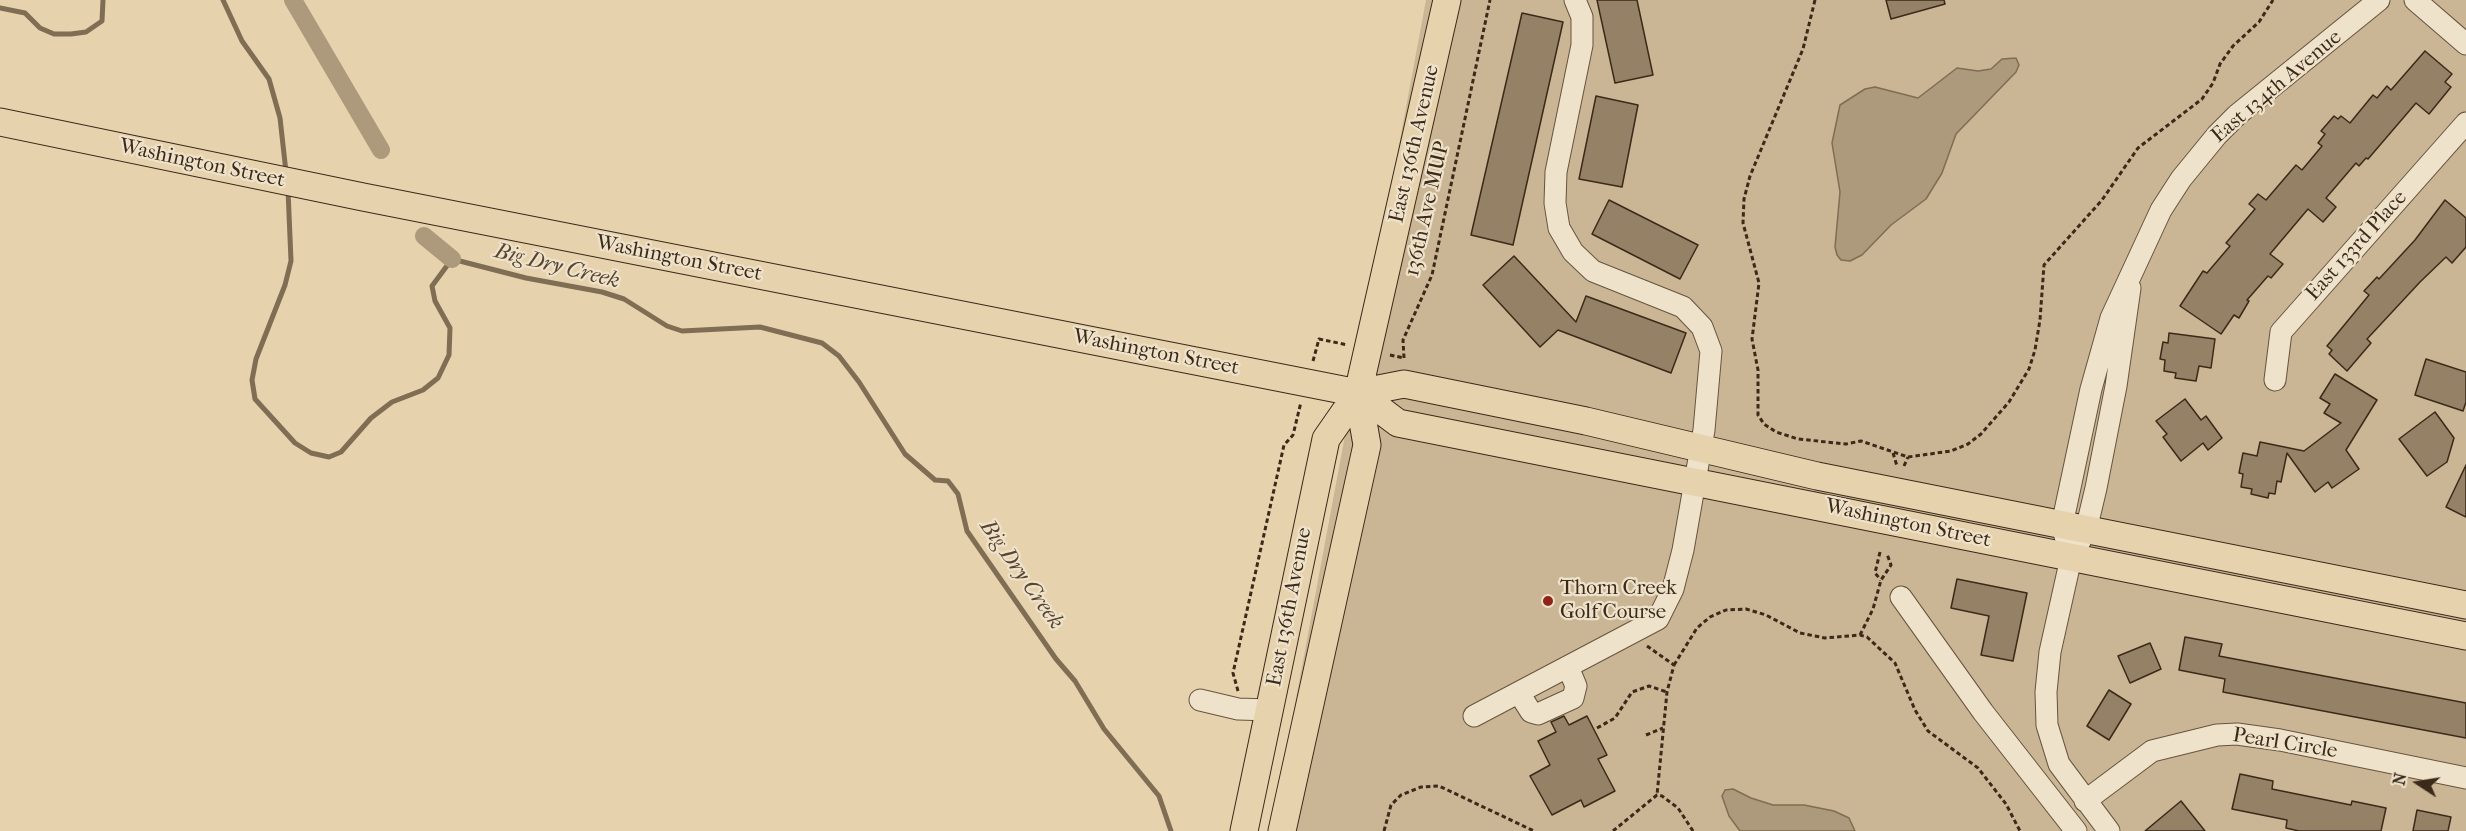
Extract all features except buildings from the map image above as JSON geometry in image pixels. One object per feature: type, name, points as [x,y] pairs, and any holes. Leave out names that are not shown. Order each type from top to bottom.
[{"type":"main road","name":"East 136th Avenue","points":[[1244,831],[1270,710],[1287,615],[1326,439],[1358,393],[1447,0]]},
{"type":"main road","name":"Washington Street","points":[[0,122],[363,197],[1358,393],[1404,384],[1700,447],[1817,476],[2466,605]]},
{"type":"main road","name":"East 136th Avenue","points":[[1282,831],[1368,445],[1358,393]]},
{"type":"main road","name":"Washington Street","points":[[1358,393],[1398,423],[2466,636]]},
{"type":"street","points":[[1474,716],[1658,619],[1667,604],[1683,550],[1696,482],[1711,368],[1711,351],[1702,327],[1683,307],[1593,271],[1573,252],[1559,228],[1555,203],[1556,172],[1582,45],[1582,17],[1575,0]]},
{"type":"street","name":"East 134th Avenue","points":[[2109,831],[2085,801],[2056,757],[2045,710],[2050,652],[2071,558],[2074,528],[2116,387],[2131,274],[2161,210],[2181,179],[2217,135],[2270,88],[2379,0]]},
{"type":"street","points":[[2415,0],[2466,44]]},
{"type":"street","name":"East 133rd Place","points":[[2275,380],[2281,332],[2466,123]]},
{"type":"street","points":[[1901,597],[1983,712],[2076,831]]},
{"type":"street","points":[[1519,693],[1531,712],[1538,714],[1573,698],[1576,686],[1568,667]]},
{"type":"street","points":[[1200,700],[1238,709],[1270,710]]},
{"type":"street","name":"Pearl Circle","points":[[2085,801],[2152,751],[2217,735],[2237,734],[2280,740],[2466,778]]},
{"type":"path","name":"136th Ave MUP","points":[[1404,384],[1403,340],[1432,275],[1490,0]]},
{"type":"path","points":[[1815,0],[1803,49],[1750,176],[1744,199],[1743,223],[1759,283],[1752,339],[1758,370],[1758,415],[1770,428],[1798,439],[1846,444],[1861,441],[1908,457],[1951,451],[1968,444],[2009,402],[2029,369],[2035,350],[2044,266],[2103,200],[2138,148],[2202,99],[2213,83],[2220,64],[2233,46],[2259,22],[2273,0]]},
{"type":"path","points":[[1238,709],[1233,673],[1284,445],[1293,435]]},
{"type":"path","points":[[1893,452],[1897,466]]},
{"type":"path","points":[[1904,466],[1908,457]]},
{"type":"path","points":[[1880,552],[1875,573],[1881,580]]},
{"type":"path","points":[[1860,635],[1873,609],[1881,580],[1891,565],[1887,554]]},
{"type":"path","points":[[1613,831],[1657,795],[1667,692],[1674,665],[1697,628],[1710,617],[1725,610],[1746,609],[1766,615],[1800,633],[1825,638],[1860,635],[1880,647],[1895,663],[1915,710],[1928,731],[1978,768],[2006,804],[2020,831]]},
{"type":"path","points":[[1633,632],[1674,665]]},
{"type":"path","points":[[1597,728],[1615,718],[1632,692],[1649,686],[1667,692]]},
{"type":"path","points":[[1646,735],[1663,728]]},
{"type":"path","points":[[1384,831],[1391,805],[1401,795],[1421,787],[1439,786],[1534,831]]},
{"type":"path","points":[[1657,795],[1678,808],[1693,831]]},
{"type":"shaded area","points":[[1426,0],[2466,0],[2466,831],[1276,831],[1279,790]]},
{"type":"shaded area","points":[[2016,58],[2019,65],[2016,72],[1956,134],[1942,173],[1926,199],[1891,225],[1862,255],[1850,261],[1841,260],[1835,247],[1840,192],[1832,143],[1840,105],[1865,89],[1875,87],[1918,98],[1957,68],[1978,71],[1991,69],[2002,59]]},
{"type":"shaded area","points":[[1733,789],[1773,805],[1804,805],[1834,811],[1849,818],[1855,831],[1740,831],[1729,816],[1722,796],[1725,790]]},
{"type":"waterway","name":"Big Dry Creek","points":[[0,8],[25,13],[40,28],[54,34],[71,34],[86,32],[102,21],[103,0]]},
{"type":"waterway","name":"Big Dry Creek","points":[[223,0],[242,41],[269,79],[280,118],[286,172]]},
{"type":"waterway","points":[[293,0],[381,150]]},
{"type":"waterway","name":"Big Dry Creek","points":[[288,190],[291,261],[285,285],[256,359],[252,380],[255,399],[295,443],[311,453],[329,457],[341,452],[371,418],[392,402],[423,390],[438,378],[449,355],[450,328],[435,301],[432,286],[452,259],[526,278],[602,292],[624,299],[667,326],[682,331],[760,327],[822,343],[839,356],[859,382],[905,454],[935,480],[948,481],[958,494],[967,531],[1056,659],[1075,681],[1104,729],[1159,796],[1171,831]]},
{"type":"waterway","points":[[424,236],[452,259]]},
{"type":"place","name":"Thorn Creek Golf Course","points":[[1548,601]]}]
